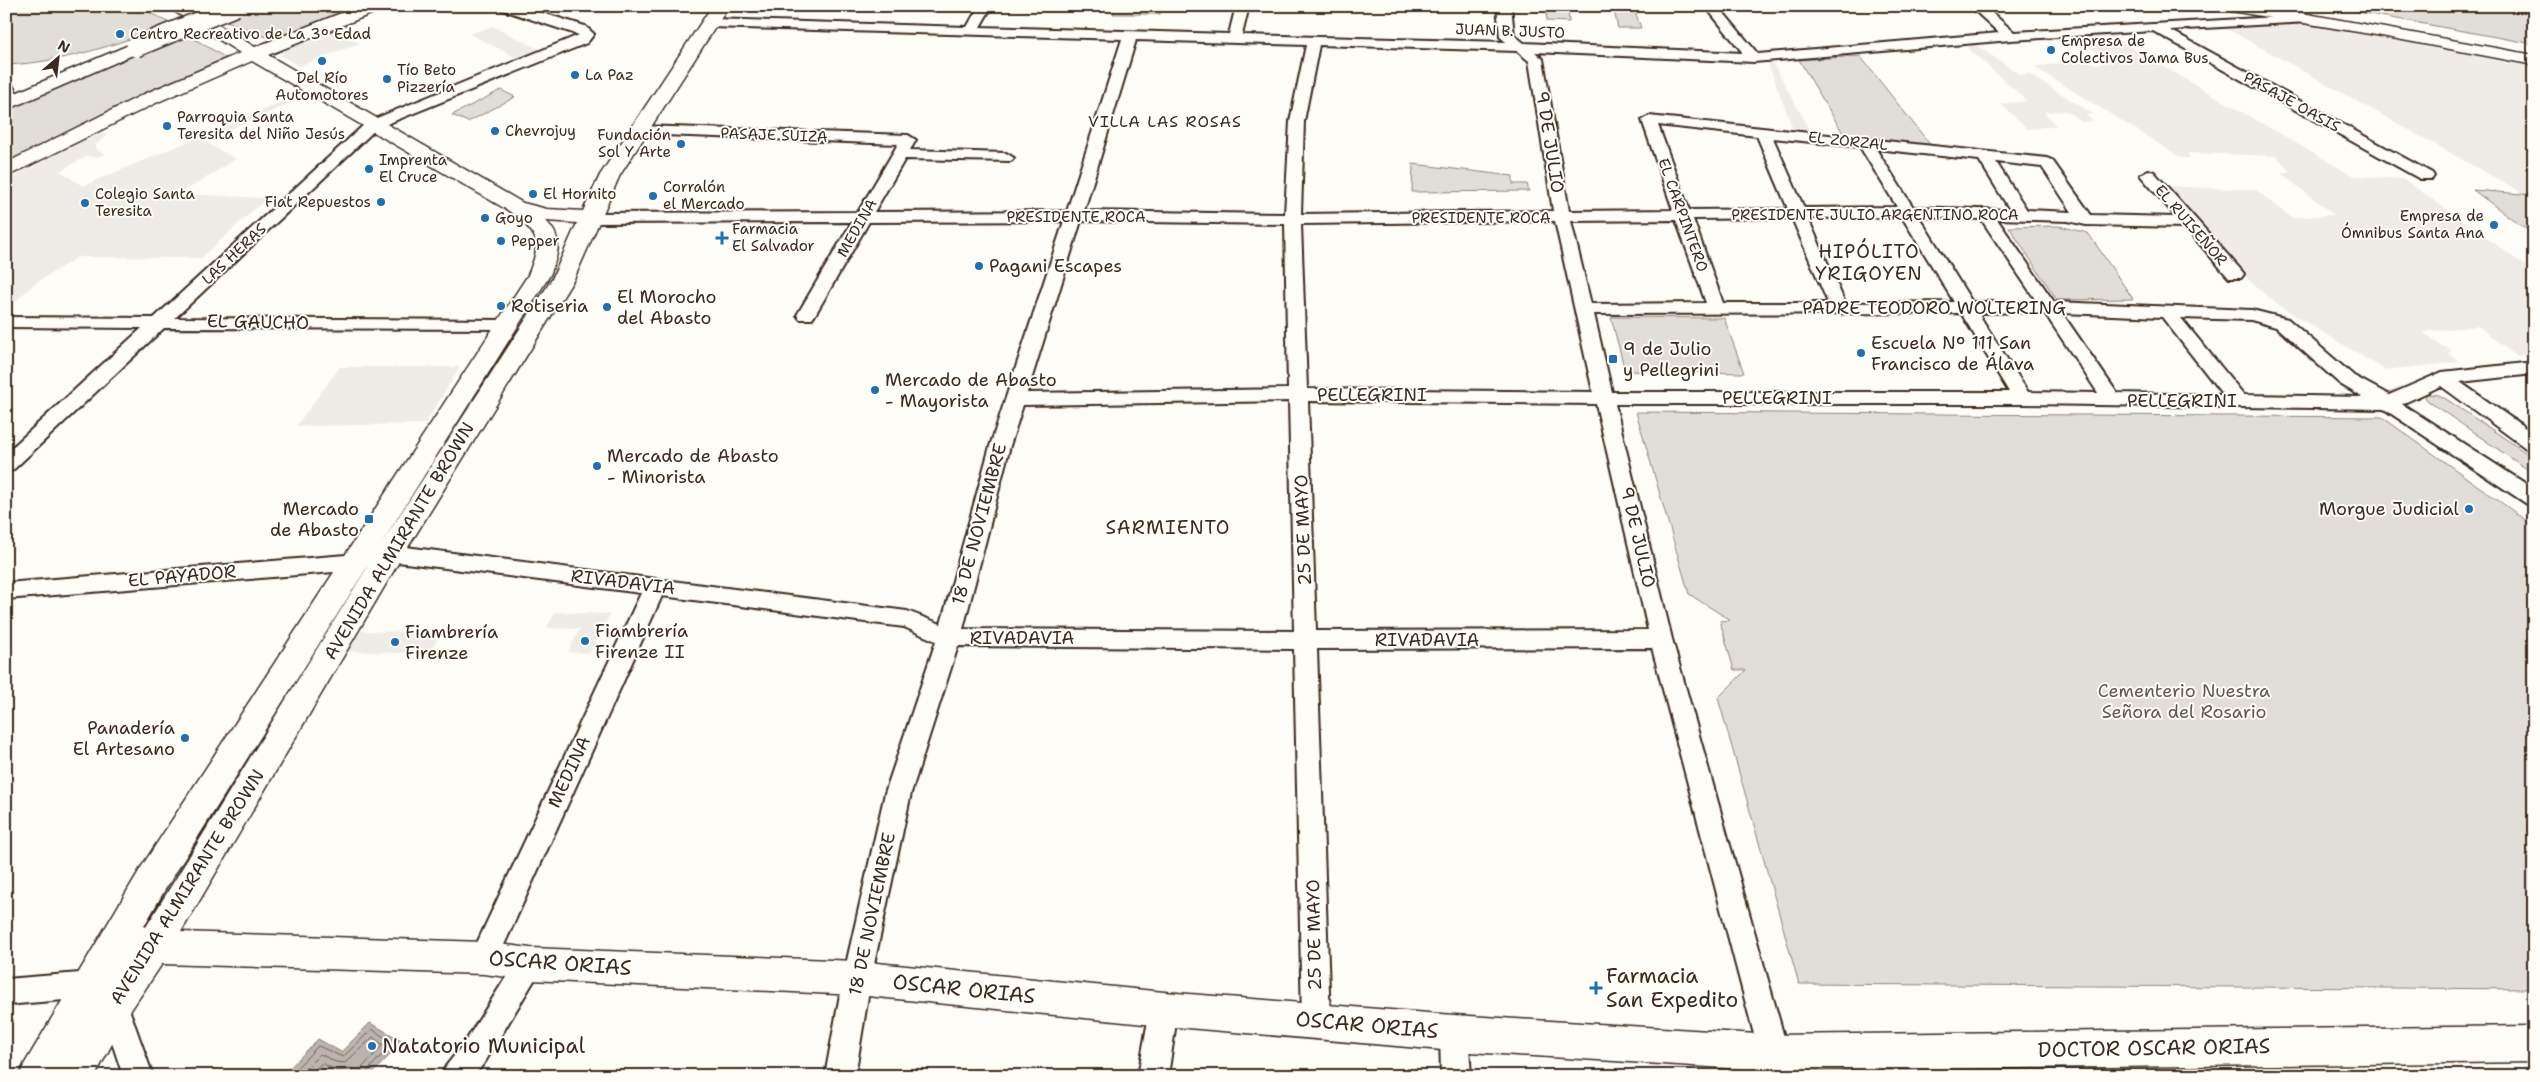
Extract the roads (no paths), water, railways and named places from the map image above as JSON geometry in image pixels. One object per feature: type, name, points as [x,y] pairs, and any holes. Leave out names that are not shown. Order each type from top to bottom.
[{"type":"main road","points":[[174,6],[372,125],[516,207],[548,215],[591,218]]},
{"type":"main road","points":[[6,104],[225,6]]},
{"type":"main road","points":[[6,86],[132,46],[236,6]]},
{"type":"main road","points":[[6,171],[151,98],[253,54],[375,6]]},
{"type":"main road","points":[[2231,6],[2308,18],[2534,60]]},
{"type":"main road","name":"AVENIDA ALMIRANTE BROWN","points":[[38,1076],[92,984],[138,941],[390,553],[563,279],[610,175],[641,131],[716,15]]},
{"type":"main road","points":[[516,207],[552,208],[571,205],[586,197],[610,175]]},
{"type":"main road","name":"AVENIDA ALMIRANTE BROWN","points":[[74,1076],[114,1004],[138,941],[154,877],[358,562],[539,275],[549,251],[549,239],[546,233],[516,207]]},
{"type":"main road","name":"OSCAR ORIAS","points":[[138,941],[484,958],[530,964],[857,978],[1164,1009],[1316,1020],[1776,1064]]},
{"type":"main road","name":"DOCTOR OSCAR ORIAS","points":[[1776,1064],[2534,1044]]},
{"type":"street","name":"LAS HERAS","points":[[6,465],[372,125],[582,40],[587,34],[580,29],[505,6]]},
{"type":"street","points":[[971,31],[986,6]]},
{"type":"street","points":[[1234,39],[1243,6]]},
{"type":"street","name":"9 DE JULIO","points":[[1504,6],[1507,37],[1536,59],[1562,217],[1606,396],[1661,639],[1776,1064]]},
{"type":"street","points":[[1711,6],[1754,58]]},
{"type":"street","points":[[1976,6],[2011,36]]},
{"type":"street","name":"JUAN B. JUSTO","points":[[716,15],[971,31],[1521,48],[1754,58],[2011,36],[2158,29],[2308,18]]},
{"type":"street","name":"PASAJE OASIS","points":[[2158,29],[2426,176]]},
{"type":"street","name":"18 DE NOVIEMBRE","points":[[840,1076],[857,978],[898,793],[948,637],[1015,399],[1130,37]]},
{"type":"street","name":"25 DE MAYO","points":[[1313,42],[1297,121],[1293,219],[1316,1020]]},
{"type":"street","points":[[6,86],[9,92],[6,98]]},
{"type":"street","name":"EL ZORZAL","points":[[1649,120],[2047,163],[2086,220]]},
{"type":"street","name":"EL CARPINTERO","points":[[1649,120],[1681,214],[1717,310]]},
{"type":"street","name":"PASAJE SUIZA","points":[[641,131],[904,147],[1006,158]]},
{"type":"street","points":[[1763,132],[1797,214],[1822,264],[1839,308]]},
{"type":"street","points":[[1865,143],[1906,213],[2022,398]]},
{"type":"street","name":"MEDINA","points":[[806,315],[904,147]]},
{"type":"street","points":[[1984,156],[2022,215]]},
{"type":"street","name":"EL RUISEÑOR","points":[[2148,175],[2187,222],[2235,274]]},
{"type":"street","points":[[1985,213],[2113,401]]},
{"type":"street","name":"PRESIDENTE JULIO ARGENTINO ROCA","points":[[1562,217],[1681,214],[1985,213],[2068,216],[2086,220],[2187,222]]},
{"type":"street","name":"PRESIDENTE ROCA","points":[[591,218],[1073,216],[1293,219],[1562,217]]},
{"type":"street","name":"PADRE TEODORO WOLTERING","points":[[1585,309],[1717,310],[2049,307],[2166,310],[2252,315],[2282,323],[2347,380],[2388,403]]},
{"type":"street","points":[[2166,310],[2239,402]]},
{"type":"street","name":"EL GAUCHO","points":[[6,322],[509,325]]},
{"type":"street","name":"PELLEGRINI","points":[[1015,399],[1298,394],[1761,399],[2022,398],[2113,401],[2388,403],[2442,378],[2534,368]]},
{"type":"street","points":[[2442,378],[2534,444]]},
{"type":"street","points":[[2388,403],[2534,499]]},
{"type":"street","name":"EL PAYADOR","points":[[6,591],[358,562],[390,553]]},
{"type":"street","name":"RIVADAVIA","points":[[390,553],[907,619],[948,637],[1306,640],[1661,639]]},
{"type":"street","name":"MEDINA","points":[[484,958],[655,586]]},
{"type":"street","points":[[456,1076],[474,1052],[530,964]]},
{"type":"street","points":[[6,992],[92,984],[114,1004],[138,1076]]},
{"type":"street","points":[[1154,1076],[1164,1009]]},
{"type":"street","points":[[1454,1033],[1456,1076]]},
{"type":"water","name":"Natatorio Municipal","points":[[370,1023],[403,1041],[370,1076],[282,1076],[318,1039],[341,1052]]},
{"type":"place","name":"Centro Recreativo de La 3º Edad","points":[[120,34]]},
{"type":"place","name":"Empresa de Colectivos Jama Bus","points":[[2051,50]]},
{"type":"place","name":"Del Río Automotores","points":[[322,61]]},
{"type":"place","name":"La Paz","points":[[575,75]]},
{"type":"place","name":"Tío Beto Pizzería","points":[[387,79]]},
{"type":"place","name":"Parroquia Santa Teresita del Niño Jesús","points":[[167,126]]},
{"type":"place","name":"Chevrojuy","points":[[495,131]]},
{"type":"place","name":"Fundación Sol Y Arte","points":[[681,144]]},
{"type":"place","name":"Imprenta El Cruce","points":[[369,169]]},
{"type":"place","name":"El Hornito","points":[[533,194]]},
{"type":"place","name":"Corralón el Mercado","points":[[653,196]]},
{"type":"place","name":"Fiat Repuestos","points":[[381,202]]},
{"type":"place","name":"Colegio Santa Teresita","points":[[85,203]]},
{"type":"place","name":"Goyo","points":[[485,218]]},
{"type":"place","name":"Empresa de Ómnibus Santa Ana","points":[[2494,225]]},
{"type":"place","name":"Farmacia El Salvador","points":[[722,238]]},
{"type":"place","name":"Pepper","points":[[501,241]]},
{"type":"place","name":"Pagani Escapes","points":[[979,266]]},
{"type":"place","name":"Rotiseria","points":[[501,306]]},
{"type":"place","name":"El Morocho del Abasto","points":[[607,307]]},
{"type":"place","name":"Escuela Nº 111 San Francisco de Álava","points":[[1861,353]]},
{"type":"place","name":"9 de Julio y Pellegrini","points":[[1613,359]]},
{"type":"place","name":"Mercado de Abasto - Mayorista","points":[[875,390]]},
{"type":"place","name":"Mercado de Abasto - Minorista","points":[[597,466]]},
{"type":"place","name":"Morgue Judicial","points":[[2469,509]]},
{"type":"place","name":"Mercado de Abasto","points":[[369,519]]},
{"type":"place","name":"Fiambrería Firenze II","points":[[585,641]]},
{"type":"place","name":"Fiambrería Firenze","points":[[395,642]]},
{"type":"place","name":"Panadería El Artesano","points":[[185,738]]},
{"type":"place","name":"Farmacia San Expedito","points":[[1596,988]]},
{"type":"place","name":"Natatorio Municipal","points":[[372,1046]]},
{"type":"district","name":"VILLA LAS ROSAS","points":[[1165,121]]},
{"type":"district","name":"HIPÓLITO YRIGOYEN","points":[[1869,262]]},
{"type":"district","name":"SARMIENTO","points":[[1168,527]]},
{"type":"park label","name":"Cementerio Nuestra Señora del Rosario","points":[[2184,701]]}]
